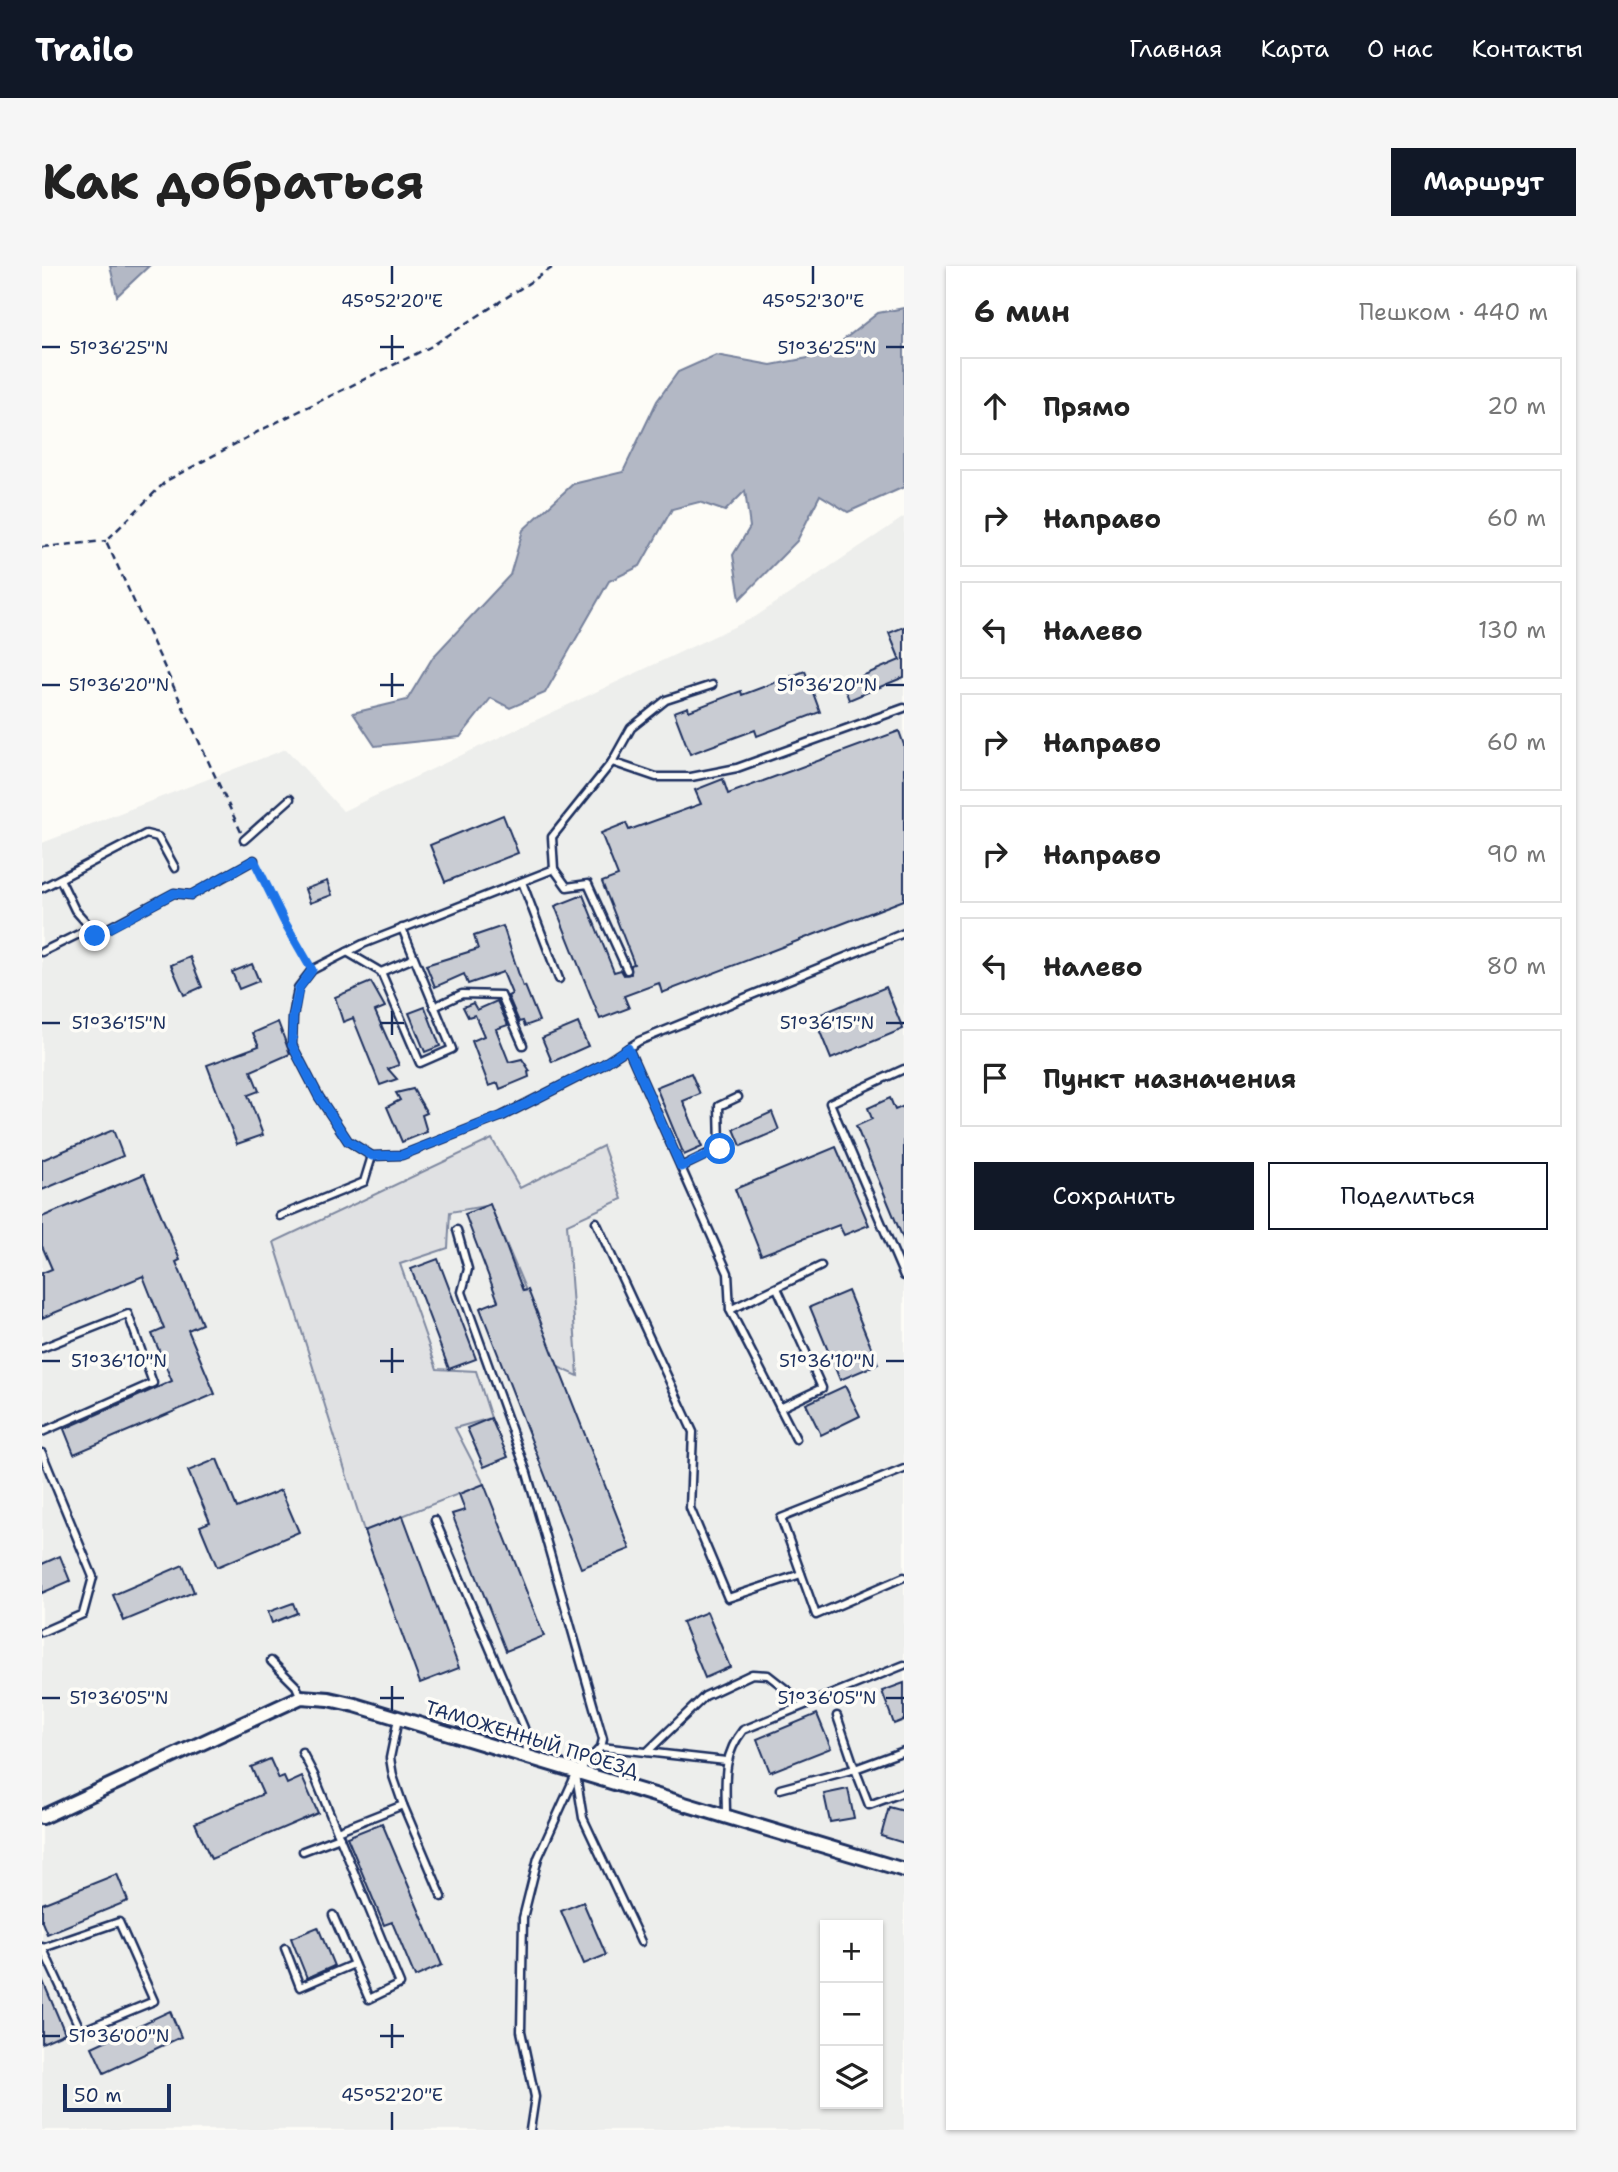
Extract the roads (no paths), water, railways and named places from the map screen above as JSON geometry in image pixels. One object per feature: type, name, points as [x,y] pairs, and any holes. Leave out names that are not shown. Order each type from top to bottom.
[{"type":"street","name":"ТАМОЖЕННЫЙ ПРОЕЗД","points":[[301,1697],[329,1699],[904,1870]]},
{"type":"street","points":[[42,1818],[301,1697]]},
{"type":"lane","points":[[627,970],[589,884],[567,887],[554,869],[552,836],[612,762],[631,728],[666,700],[712,685]]},
{"type":"lane","points":[[612,762],[656,777],[691,777],[737,768],[904,708]]},
{"type":"lane","points":[[244,840],[290,799]]},
{"type":"lane","points":[[42,887],[146,834],[158,837],[175,868]]},
{"type":"lane","points":[[60,878],[75,910],[95,936],[174,893],[191,895],[254,860]]},
{"type":"lane","points":[[554,869],[402,928],[312,970],[299,988],[293,1017],[292,1045],[319,1097],[348,1141],[372,1156],[402,1155],[502,1116],[602,1065],[651,1036],[848,953],[904,933]]},
{"type":"lane","points":[[522,882],[559,979]]},
{"type":"lane","points":[[42,952],[91,928]]},
{"type":"lane","points":[[347,952],[381,972],[420,1063],[452,1049],[402,928]]},
{"type":"lane","points":[[381,972],[414,958]]},
{"type":"lane","points":[[434,1007],[463,994],[501,995],[523,1045]]},
{"type":"lane","points":[[628,1048],[728,1273],[730,1310],[796,1439]]},
{"type":"lane","points":[[904,1069],[830,1102],[904,1276]]},
{"type":"lane","points":[[681,1167],[720,1149],[719,1106],[738,1097]]},
{"type":"lane","points":[[280,1216],[364,1182],[372,1156]]},
{"type":"lane","points":[[596,1222],[693,1432],[691,1508],[728,1598],[801,1574]]},
{"type":"lane","points":[[457,1230],[468,1269],[462,1292],[527,1473],[603,1739],[601,1747],[576,1774],[538,1857],[523,1918],[521,2031],[536,2097],[530,2130]]},
{"type":"lane","points":[[730,1310],[821,1266]]},
{"type":"lane","points":[[777,1287],[822,1388],[780,1408]]},
{"type":"lane","points":[[42,1348],[128,1314],[153,1383],[42,1432]]},
{"type":"lane","points":[[42,1453],[93,1577],[83,1614],[42,1632]]},
{"type":"lane","points":[[904,1469],[781,1518],[816,1615],[904,1577]]},
{"type":"lane","points":[[435,1520],[524,1728],[528,1759]]},
{"type":"lane","points":[[271,1661],[296,1686],[301,1697]]},
{"type":"lane","points":[[726,1816],[726,1761],[733,1742],[743,1730],[904,1665]]},
{"type":"lane","points":[[648,1752],[705,1696],[752,1674],[768,1675],[805,1704]]},
{"type":"lane","points":[[837,1716],[869,1805],[904,1792]]},
{"type":"lane","points":[[398,1719],[390,1758],[403,1805],[442,1897]]},
{"type":"lane","points":[[601,1747],[726,1761]]},
{"type":"lane","points":[[780,1789],[855,1769],[904,1751]]},
{"type":"lane","points":[[302,1752],[339,1834],[400,1984],[369,1999],[333,1915]]},
{"type":"lane","points":[[576,1774],[583,1818],[641,1942]]},
{"type":"lane","points":[[303,1851],[403,1805]]},
{"type":"lane","points":[[119,1922],[154,2001],[81,2031],[42,1948],[119,1922]]},
{"type":"lane","points":[[285,1948],[300,1987],[354,1964]]}]
